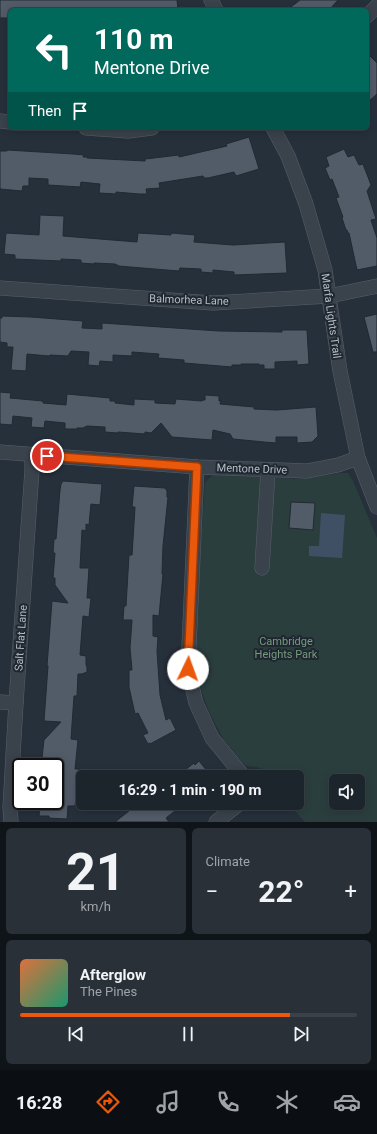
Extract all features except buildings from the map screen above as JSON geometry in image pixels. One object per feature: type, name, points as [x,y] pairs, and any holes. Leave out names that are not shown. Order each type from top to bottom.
[{"type":"street","points":[[369,14],[377,6]]},
{"type":"street","points":[[114,130],[136,130]]},
{"type":"street","name":"Marfa Lights Trail","points":[[274,130],[288,156],[306,204],[325,270],[340,371],[358,458],[377,507]]},
{"type":"street","name":"Balmorhea Lane","points":[[0,288],[213,303],[329,296],[377,286]]},
{"type":"street","name":"Mentone Drive","points":[[0,452],[268,471],[307,471],[338,465],[358,458]]},
{"type":"street","name":"Salt Flat Lane","points":[[11,822],[10,807],[32,455]]},
{"type":"street","points":[[197,467],[188,669],[196,703],[212,738],[238,770]]},
{"type":"street","points":[[262,568],[268,471]]},
{"type":"street","points":[[0,702],[16,703]]},
{"type":"street","points":[[216,822],[231,810]]},
{"type":"green space","name":"Cambridge Heights Park","points":[[348,473],[353,481],[377,538],[377,822],[305,822],[294,810],[304,810],[304,770],[264,770],[245,765],[224,740],[209,712],[198,680],[194,653],[205,482],[213,475],[298,479]]},
{"type":"water","points":[[321,513],[345,515],[342,558],[309,556],[309,546],[319,546]]},
{"type":"route","points":[[47,456],[197,467],[188,669]]}]
